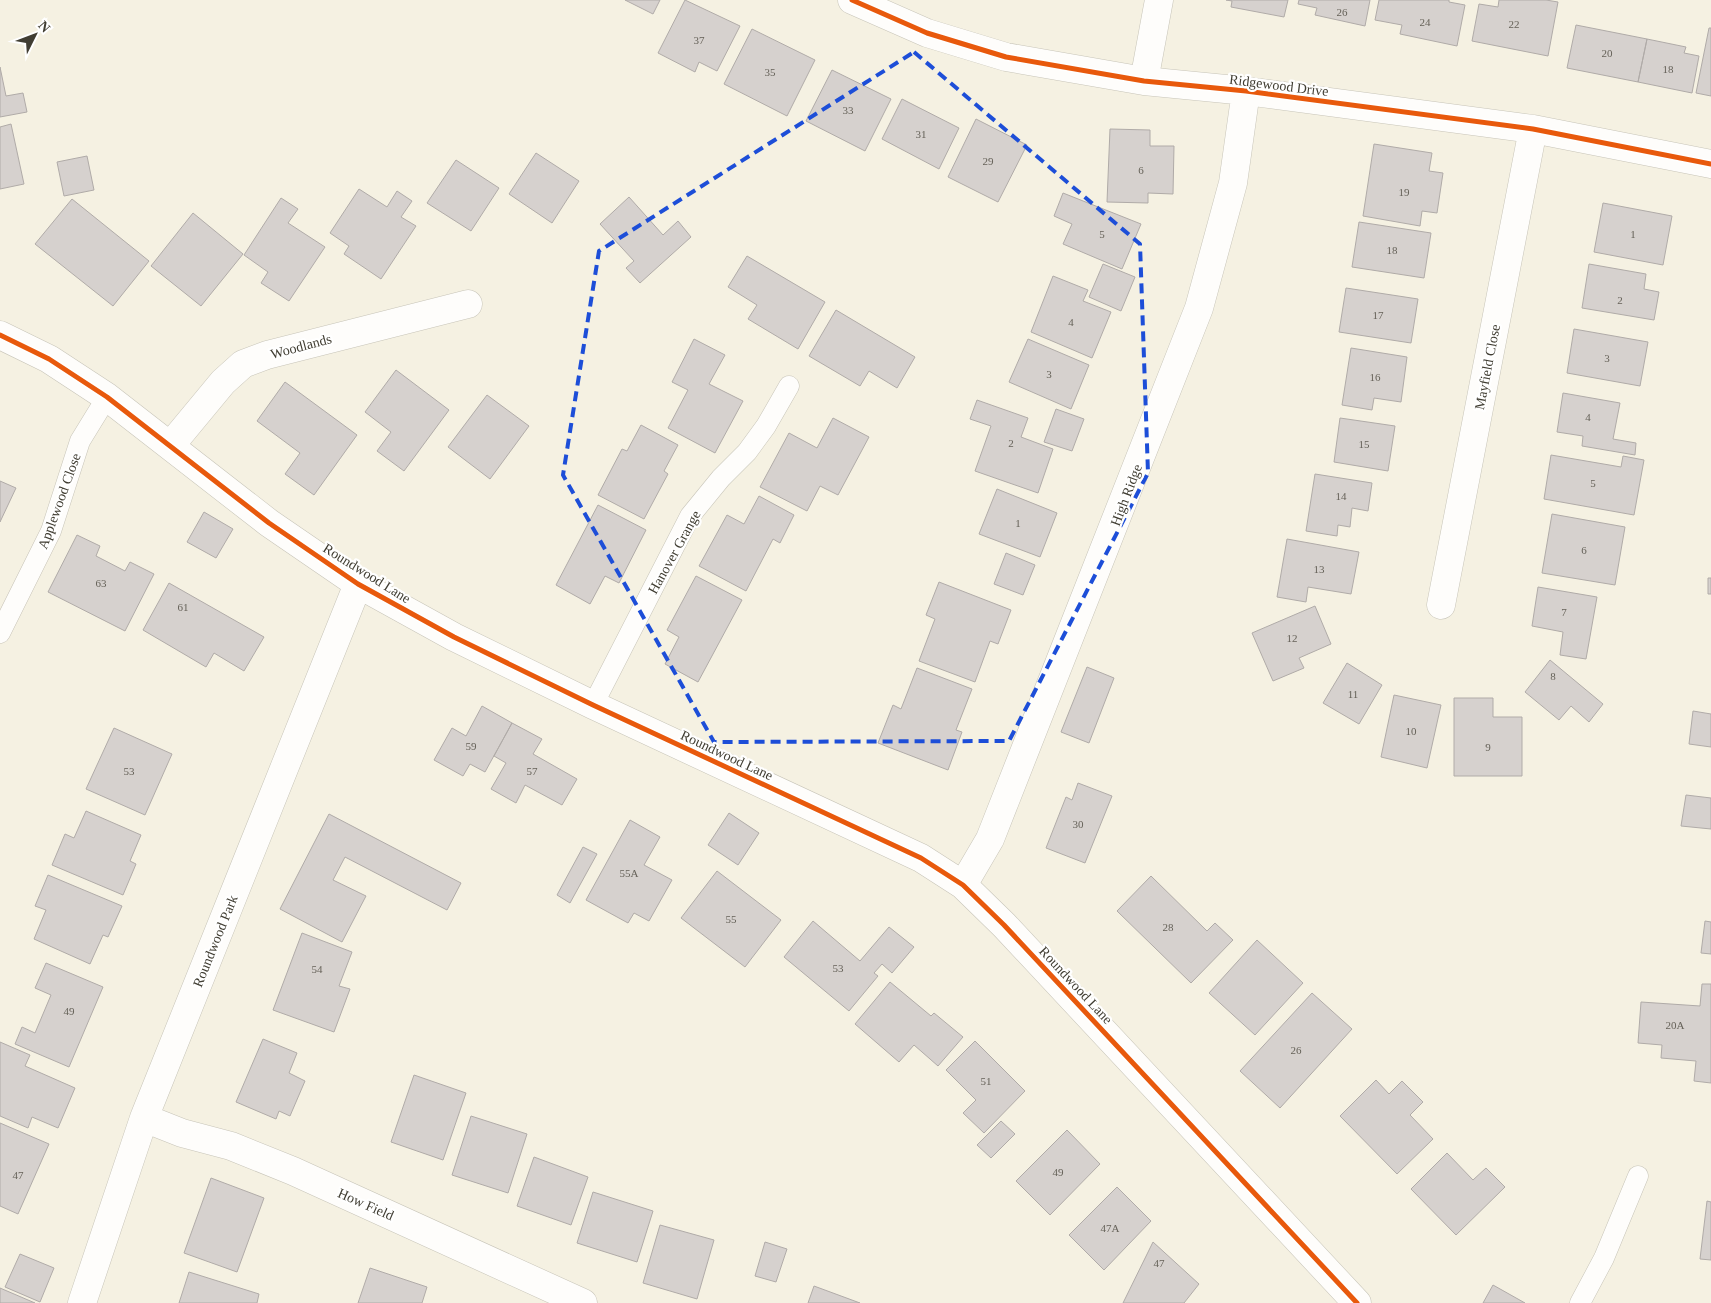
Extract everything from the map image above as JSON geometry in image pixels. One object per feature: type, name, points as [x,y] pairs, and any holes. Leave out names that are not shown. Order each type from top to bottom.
[{"type":"street","name":"Ridgewood Drive","points":[[852,0],[927,33],[1006,57],[1144,81],[1246,91],[1532,129],[1711,164]]},
{"type":"street","points":[[1144,81],[1159,0]]},
{"type":"street","name":"High Ridge","points":[[963,885],[990,839],[1199,308],[1233,183],[1246,91]]},
{"type":"street","name":"Mayfield Close","points":[[1441,605],[1532,129]]},
{"type":"street","name":"Woodlands","points":[[170,446],[223,382],[243,364],[267,354],[468,304]]},
{"type":"street","name":"Roundwood Lane","points":[[0,335],[49,360],[107,397],[269,523],[358,584],[454,637],[593,705],[921,858],[963,885],[1004,925],[1357,1303]]},
{"type":"street","name":"Roundwood Park","points":[[82,1303],[144,1118],[358,584]]},
{"type":"street","name":"How Field","points":[[144,1118],[182,1133],[231,1146],[293,1171],[583,1303]]},
{"type":"lane","name":"Hanover Grange","points":[[593,705],[690,516],[721,478],[747,452],[766,426],[789,386]]},
{"type":"lane","name":"Applewood Close","points":[[0,633],[51,531],[80,441],[107,397]]},
{"type":"lane","points":[[1580,1303],[1604,1258],[1638,1176]]},
{"type":"highlighted area","points":[[914,52],[1140,244],[1148,473],[1009,741],[714,742],[563,475],[599,251]]},
{"type":"building","points":[[625,0],[660,0],[653,14]]},
{"type":"building","points":[[685,0],[740,26],[717,71],[699,62],[695,72],[658,53]]},
{"type":"building","points":[[1226,0],[1288,0],[1284,17],[1231,7],[1232,1]]},
{"type":"building","points":[[1299,0],[1370,0],[1365,26],[1315,15],[1317,8],[1298,4]]},
{"type":"building","points":[[1379,0],[1449,0],[1449,2],[1465,5],[1457,46],[1400,34],[1402,25],[1375,20]]},
{"type":"building","points":[[1499,0],[1546,0],[1558,2],[1548,56],[1472,41],[1479,4],[1498,7]]},
{"type":"building","points":[[1576,25],[1647,39],[1638,82],[1567,68]]},
{"type":"building","points":[[1709,28],[1711,28],[1711,96],[1696,93]]},
{"type":"building","points":[[752,29],[815,60],[787,116],[724,84]]},
{"type":"building","points":[[1647,39],[1686,47],[1684,53],[1699,56],[1692,93],[1638,82]]},
{"type":"building","points":[[0,67],[6,96],[23,93],[27,112],[0,117]]},
{"type":"building","points":[[832,70],[891,99],[865,151],[806,121]]},
{"type":"building","points":[[902,99],[959,128],[939,169],[882,139]]},
{"type":"building","points":[[976,119],[1027,145],[998,202],[948,177]]},
{"type":"building","points":[[11,124],[24,184],[0,189],[0,127]]},
{"type":"building","points":[[1110,129],[1150,130],[1150,146],[1174,146],[1173,194],[1148,193],[1148,203],[1107,202]]},
{"type":"building","points":[[1374,144],[1432,153],[1429,171],[1443,173],[1437,213],[1422,211],[1420,226],[1363,216]]},
{"type":"building","points":[[536,153],[579,181],[552,223],[509,194]]},
{"type":"building","points":[[87,156],[94,190],[64,196],[57,162]]},
{"type":"building","points":[[456,160],[499,188],[471,231],[427,203]]},
{"type":"building","points":[[359,189],[387,207],[397,191],[412,201],[401,217],[416,226],[381,279],[344,254],[349,246],[330,233]]},
{"type":"building","points":[[1063,193],[1141,224],[1122,269],[1063,244],[1072,224],[1054,216]]},
{"type":"building","points":[[629,197],[663,235],[678,221],[691,237],[640,283],[626,268],[634,261],[600,224]]},
{"type":"building","points":[[281,198],[298,209],[288,223],[325,247],[289,301],[261,283],[268,272],[244,255]]},
{"type":"building","points":[[72,199],[149,261],[113,306],[35,244]]},
{"type":"building","points":[[1603,203],[1672,216],[1663,265],[1594,252]]},
{"type":"building","points":[[193,213],[243,254],[201,306],[151,266]]},
{"type":"building","points":[[1359,222],[1431,233],[1424,278],[1352,267]]},
{"type":"building","points":[[747,256],[825,302],[798,349],[748,319],[757,305],[728,287]]},
{"type":"building","points":[[1103,264],[1135,277],[1121,311],[1089,297]]},
{"type":"building","points":[[1589,264],[1646,274],[1644,289],[1659,292],[1654,320],[1582,308]]},
{"type":"building","points":[[1053,276],[1088,290],[1083,301],[1111,312],[1092,358],[1031,332]]},
{"type":"building","points":[[1346,288],[1418,299],[1411,343],[1339,332]]},
{"type":"building","points":[[836,310],[915,357],[897,388],[869,371],[860,386],[809,356]]},
{"type":"building","points":[[1574,329],[1648,342],[1640,386],[1567,373]]},
{"type":"building","points":[[694,339],[725,355],[709,384],[743,401],[715,453],[668,428],[688,390],[672,382]]},
{"type":"building","points":[[1028,339],[1089,365],[1071,409],[1009,382]]},
{"type":"building","points":[[1351,348],[1407,357],[1401,402],[1374,398],[1372,410],[1342,405]]},
{"type":"building","points":[[396,370],[449,410],[404,471],[377,451],[391,432],[365,412]]},
{"type":"building","points":[[285,382],[357,435],[314,495],[285,474],[300,453],[257,421]]},
{"type":"building","points":[[1563,393],[1620,403],[1613,439],[1636,443],[1635,455],[1582,446],[1583,436],[1557,432]]},
{"type":"building","points":[[487,395],[529,426],[490,479],[448,447]]},
{"type":"building","points":[[977,400],[1028,418],[1021,437],[1053,449],[1038,493],[975,471],[991,426],[970,419]]},
{"type":"building","points":[[1056,409],[1084,419],[1072,451],[1044,442]]},
{"type":"building","points":[[833,418],[869,437],[838,495],[820,486],[807,511],[760,487],[789,433],[817,448]]},
{"type":"building","points":[[1340,418],[1395,426],[1388,471],[1334,462]]},
{"type":"building","points":[[641,425],[678,445],[664,471],[668,474],[644,519],[598,495],[622,449],[627,451]]},
{"type":"building","points":[[1551,455],[1621,467],[1623,456],[1644,460],[1634,515],[1544,499]]},
{"type":"building","points":[[1315,474],[1372,483],[1368,511],[1352,508],[1350,527],[1338,525],[1337,536],[1306,531]]},
{"type":"building","points":[[0,481],[16,488],[0,522]]},
{"type":"building","points":[[997,489],[1057,513],[1040,557],[979,534]]},
{"type":"building","points":[[759,496],[794,515],[780,543],[773,539],[746,591],[699,566],[727,515],[744,524]]},
{"type":"building","points":[[598,505],[646,530],[619,583],[605,576],[590,604],[556,585]]},
{"type":"building","points":[[204,512],[233,529],[216,558],[187,542]]},
{"type":"building","points":[[1552,514],[1625,527],[1615,585],[1542,573]]},
{"type":"building","points":[[77,535],[100,546],[96,556],[125,571],[130,562],[154,574],[125,631],[48,592]]},
{"type":"building","points":[[1287,539],[1359,552],[1351,594],[1308,587],[1306,602],[1277,597]]},
{"type":"building","points":[[1006,553],[1035,565],[1023,595],[994,584]]},
{"type":"building","points":[[696,576],[742,600],[698,682],[665,664],[679,637],[667,630]]},
{"type":"building","points":[[1708,578],[1711,578],[1711,594],[1708,594]]},
{"type":"building","points":[[939,582],[1011,610],[998,644],[990,641],[975,682],[919,661],[935,619],[926,615]]},
{"type":"building","points":[[169,583],[264,637],[244,671],[214,653],[206,667],[143,630]]},
{"type":"building","points":[[1538,587],[1597,597],[1586,659],[1560,655],[1563,632],[1532,626]]},
{"type":"building","points":[[1315,606],[1331,644],[1299,658],[1304,668],[1273,681],[1252,633]]},
{"type":"building","points":[[1550,660],[1603,704],[1589,722],[1571,706],[1559,720],[1525,692]]},
{"type":"building","points":[[1347,663],[1382,685],[1359,724],[1323,703]]},
{"type":"building","points":[[1087,667],[1114,678],[1089,743],[1061,732]]},
{"type":"building","points":[[917,668],[972,689],[956,730],[962,732],[948,770],[878,743],[893,705],[901,709]]},
{"type":"building","points":[[1394,695],[1441,705],[1427,768],[1381,757]]},
{"type":"building","points":[[1454,698],[1493,698],[1493,717],[1522,717],[1522,776],[1454,776]]},
{"type":"building","points":[[482,706],[512,723],[485,772],[470,764],[463,776],[434,760],[452,728],[466,736]]},
{"type":"building","points":[[1693,711],[1711,714],[1711,747],[1689,744]]},
{"type":"building","points":[[512,723],[542,739],[533,754],[577,779],[562,805],[525,785],[516,803],[491,789],[506,763],[494,756]]},
{"type":"building","points":[[114,728],[172,754],[145,815],[86,789]]},
{"type":"building","points":[[1078,783],[1112,796],[1085,863],[1046,848],[1066,797],[1072,800]]},
{"type":"building","points":[[1686,795],[1711,798],[1711,829],[1681,826]]},
{"type":"building","points":[[86,811],[141,835],[130,861],[136,864],[123,895],[52,865],[65,834],[74,838]]},
{"type":"building","points":[[729,813],[759,833],[738,865],[708,845]]},
{"type":"building","points":[[329,814],[461,883],[447,910],[345,857],[333,880],[366,896],[342,942],[280,909]]},
{"type":"building","points":[[630,820],[660,837],[644,865],[672,880],[649,921],[634,913],[628,923],[586,900]]},
{"type":"building","points":[[583,847],[597,854],[570,903],[557,895]]},
{"type":"building","points":[[717,871],[781,920],[745,967],[681,918]]},
{"type":"building","points":[[48,875],[122,906],[108,937],[103,935],[90,964],[34,939],[46,910],[35,906]]},
{"type":"building","points":[[1151,876],[1207,931],[1215,923],[1233,940],[1191,983],[1117,911]]},
{"type":"building","points":[[813,921],[860,961],[889,927],[914,947],[892,973],[882,964],[874,973],[878,976],[849,1011],[784,957]]},
{"type":"building","points":[[1705,921],[1711,922],[1711,954],[1701,953]]},
{"type":"building","points":[[302,933],[352,952],[339,986],[350,989],[334,1032],[273,1010]]},
{"type":"building","points":[[1257,940],[1303,983],[1255,1035],[1209,993]]},
{"type":"building","points":[[46,963],[103,987],[69,1067],[15,1044],[22,1027],[35,1033],[51,995],[35,988]]},
{"type":"building","points":[[890,982],[931,1016],[934,1013],[963,1037],[938,1066],[914,1045],[899,1062],[855,1024]]},
{"type":"building","points":[[1702,984],[1711,984],[1711,1083],[1694,1081],[1696,1061],[1661,1058],[1662,1045],[1638,1043],[1641,1002],[1700,1006]]},
{"type":"building","points":[[1312,993],[1352,1029],[1280,1108],[1240,1071]]},
{"type":"building","points":[[263,1039],[297,1053],[289,1073],[305,1081],[290,1116],[279,1111],[276,1119],[236,1102]]},
{"type":"building","points":[[975,1041],[1025,1091],[984,1133],[963,1113],[976,1100],[946,1070]]},
{"type":"building","points":[[0,1042],[30,1055],[25,1066],[75,1088],[58,1128],[32,1117],[28,1128],[0,1116]]},
{"type":"building","points":[[414,1075],[466,1093],[443,1160],[391,1142]]},
{"type":"building","points":[[1376,1080],[1389,1094],[1402,1081],[1423,1102],[1410,1115],[1433,1139],[1397,1174],[1340,1116]]},
{"type":"building","points":[[471,1116],[527,1134],[508,1193],[452,1175]]},
{"type":"building","points":[[1001,1121],[1015,1134],[991,1158],[977,1145]]},
{"type":"building","points":[[0,1123],[49,1144],[18,1214],[0,1206]]},
{"type":"building","points":[[1067,1130],[1100,1164],[1050,1215],[1016,1181]]},
{"type":"building","points":[[1447,1153],[1473,1180],[1486,1168],[1505,1187],[1456,1235],[1411,1189]]},
{"type":"building","points":[[534,1157],[588,1177],[571,1225],[517,1206]]},
{"type":"building","points":[[211,1178],[264,1198],[237,1272],[184,1253]]},
{"type":"building","points":[[1117,1187],[1151,1221],[1104,1270],[1069,1235]]},
{"type":"building","points":[[593,1192],[653,1211],[637,1262],[577,1243]]},
{"type":"building","points":[[1707,1201],[1711,1202],[1711,1260],[1700,1259]]},
{"type":"building","points":[[660,1225],[714,1240],[697,1299],[643,1283]]},
{"type":"building","points":[[765,1242],[787,1249],[776,1282],[755,1276]]},
{"type":"building","points":[[1153,1242],[1199,1284],[1184,1303],[1123,1303]]},
{"type":"building","points":[[20,1254],[54,1268],[40,1302],[5,1287]]},
{"type":"building","points":[[370,1268],[427,1287],[422,1303],[358,1303]]},
{"type":"building","points":[[189,1272],[259,1294],[257,1303],[179,1303]]},
{"type":"building","points":[[1493,1285],[1525,1303],[1483,1303]]},
{"type":"building","points":[[814,1286],[860,1303],[808,1303]]},
{"type":"building","points":[[0,1288],[35,1303],[0,1303]]},
{"type":"cycle path","points":[[852,0],[927,33],[1006,57],[1144,81],[1246,91],[1533,129],[1711,164]]},
{"type":"cycle path","points":[[0,335],[49,359],[107,397],[269,523],[358,584],[454,637],[593,705],[921,858],[963,885],[1004,925],[1357,1303]]}]
